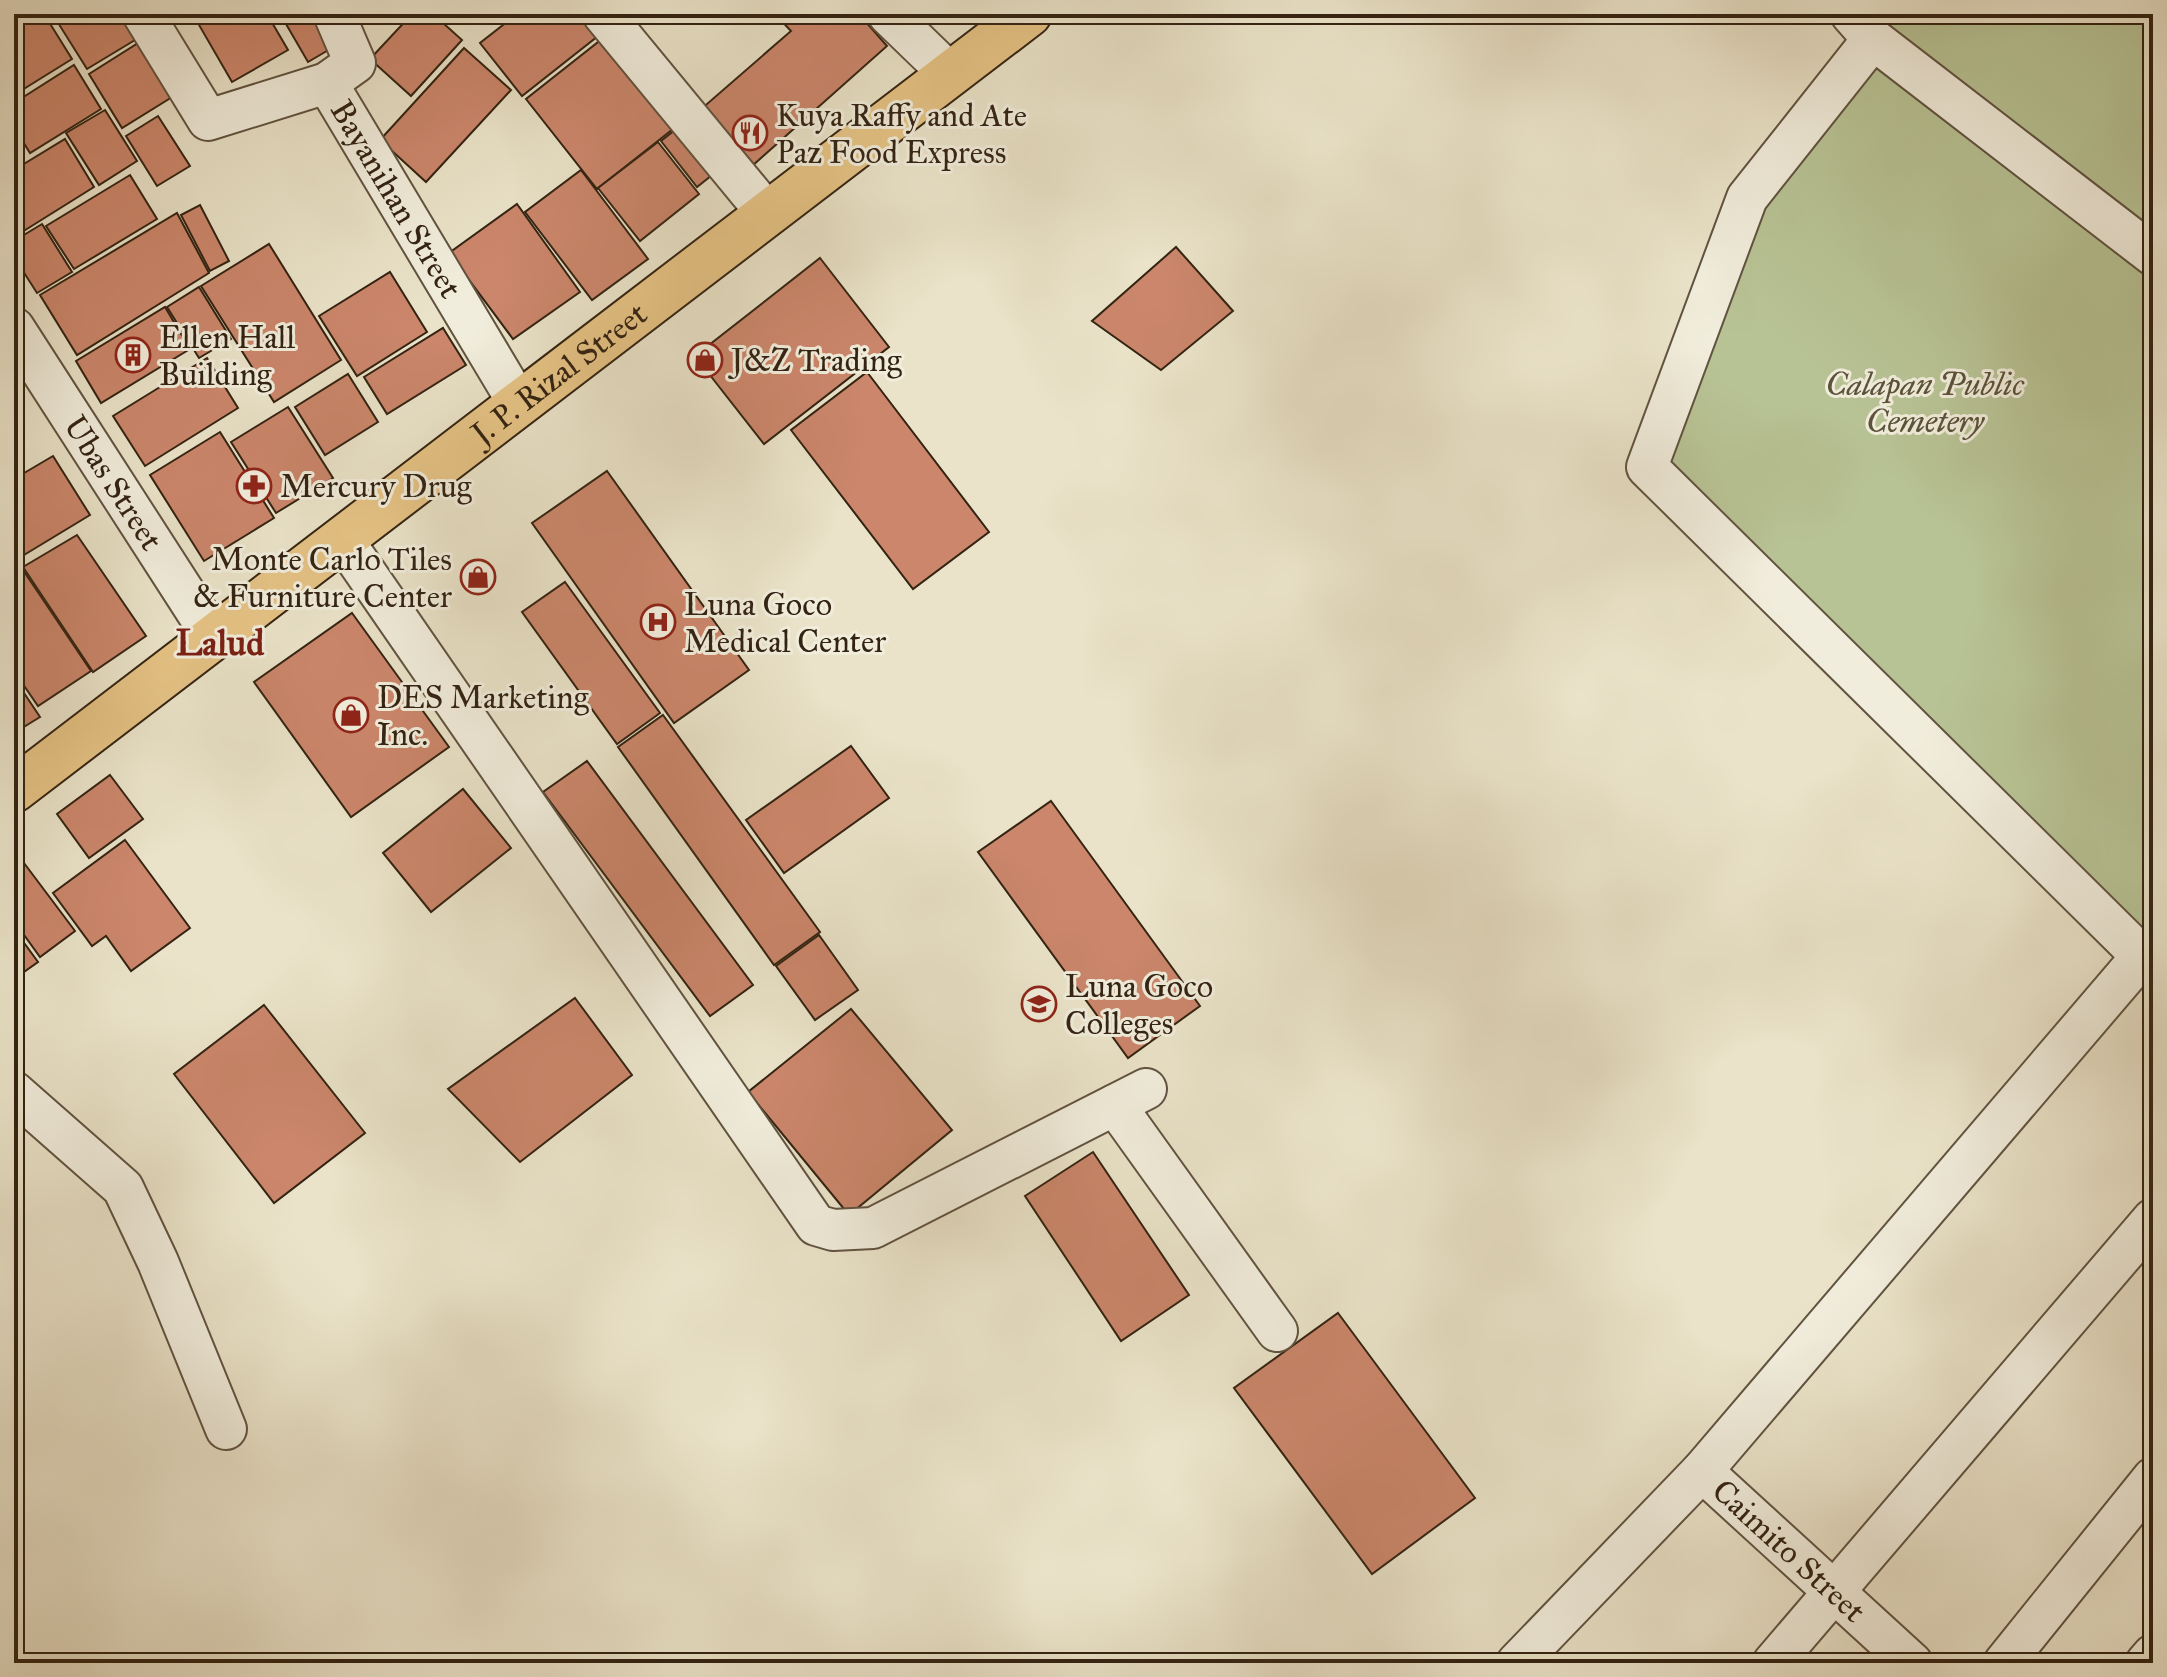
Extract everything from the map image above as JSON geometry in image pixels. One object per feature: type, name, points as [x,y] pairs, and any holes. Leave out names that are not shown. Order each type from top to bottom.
[{"type":"highway","name":"J. P. Rizal Street","points":[[14,790],[1029,14]]},
{"type":"street","name":"Bayanihan Street","points":[[143,14],[208,120],[327,83],[519,404]]},
{"type":"street","points":[[327,83],[355,63],[334,14]]},
{"type":"street","points":[[603,14],[767,213]]},
{"type":"street","points":[[888,14],[949,73]]},
{"type":"street","points":[[1517,1663],[1702,1471],[2148,961],[1647,467],[1747,198],[1862,27],[2153,255]]},
{"type":"street","name":"Ubas Street","points":[[14,328],[213,637]]},
{"type":"street","points":[[343,540],[816,1225],[833,1230],[873,1228],[1130,1097],[1277,1331]]},
{"type":"street","points":[[14,1092],[123,1188],[158,1262],[226,1429]]},
{"type":"street","points":[[1773,1663],[2153,1219]]},
{"type":"street","name":"Caimito Street","points":[[1702,1471],[1912,1663]]},
{"type":"street","points":[[2004,1663],[2153,1478]]},
{"type":"street","points":[[2146,1663],[2153,1655]]},
{"type":"green space","name":"Calapan Public Cemetery","points":[[1897,14],[2153,14],[2153,949],[1659,460],[1758,198],[1891,35],[1890,22]]},
{"type":"building","points":[[14,14],[44,14],[72,59],[14,95]]},
{"type":"building","points":[[63,14],[126,14],[140,37],[87,69],[55,18]]},
{"type":"building","points":[[203,14],[267,14],[288,50],[232,82],[195,18]]},
{"type":"building","points":[[287,14],[319,14],[337,45],[308,62],[282,17]]},
{"type":"building","points":[[412,14],[433,14],[462,40],[411,96],[370,59]]},
{"type":"building","points":[[517,14],[581,14],[598,36],[522,96],[480,43]]},
{"type":"building","points":[[775,14],[859,14],[887,46],[743,174],[692,117],[791,31]]},
{"type":"building","points":[[607,35],[678,125],[597,189],[526,99]]},
{"type":"building","points":[[143,40],[177,94],[122,128],[89,74]]},
{"type":"building","points":[[464,48],[511,90],[426,182],[380,140]]},
{"type":"building","points":[[74,65],[101,109],[30,153],[14,127],[14,103]]},
{"type":"building","points":[[105,110],[137,161],[99,185],[66,133]]},
{"type":"building","points":[[158,116],[190,166],[157,186],[126,136]]},
{"type":"building","points":[[680,126],[717,171],[697,187],[661,141]]},
{"type":"building","points":[[65,139],[94,187],[14,237],[14,170]]},
{"type":"building","points":[[658,142],[699,194],[640,241],[598,188]]},
{"type":"building","points":[[581,170],[648,259],[592,300],[525,212]]},
{"type":"building","points":[[130,175],[157,219],[74,269],[46,226]]},
{"type":"building","points":[[517,204],[580,292],[513,339],[449,253]]},
{"type":"building","points":[[200,205],[229,261],[210,271],[181,215]]},
{"type":"building","points":[[177,213],[209,273],[77,355],[40,295]]},
{"type":"building","points":[[42,224],[72,272],[37,293],[14,257],[14,241]]},
{"type":"building","points":[[269,244],[341,360],[274,402],[201,286]]},
{"type":"building","points":[[1176,247],[1233,311],[1161,370],[1092,321]]},
{"type":"building","points":[[820,258],[889,347],[764,444],[695,356]]},
{"type":"building","points":[[390,272],[427,332],[357,376],[319,316]]},
{"type":"building","points":[[199,287],[231,339],[199,358],[167,307]]},
{"type":"building","name":"Ellen Hall Building","points":[[165,307],[190,349],[101,403],[76,361]]},
{"type":"building","points":[[443,328],[466,365],[387,414],[364,377]]},
{"type":"building","points":[[207,358],[238,408],[145,466],[113,416]]},
{"type":"building","points":[[867,372],[989,532],[913,589],[791,430]]},
{"type":"building","points":[[348,374],[378,422],[325,455],[295,407]]},
{"type":"building","points":[[288,407],[333,478],[276,513],[231,442]]},
{"type":"building","points":[[220,432],[274,518],[204,561],[150,475]]},
{"type":"building","points":[[53,456],[90,515],[14,561],[14,479]]},
{"type":"building","name":"Luna Goco Medical Center","points":[[607,471],[749,670],[674,723],[532,523]]},
{"type":"building","points":[[77,535],[146,636],[93,672],[23,567]]},
{"type":"building","points":[[21,567],[91,671],[38,706],[14,671],[14,571]]},
{"type":"building","points":[[565,582],[660,713],[617,744],[522,612]]},
{"type":"building","name":"DES Marketing Inc.","points":[[352,613],[449,747],[351,817],[254,682]]},
{"type":"building","points":[[14,678],[40,717],[14,733]]},
{"type":"building","points":[[663,715],[820,932],[774,965],[618,747]]},
{"type":"building","points":[[851,746],[889,798],[784,873],[746,820]]},
{"type":"building","points":[[587,761],[753,985],[710,1016],[543,792]]},
{"type":"building","points":[[110,775],[143,819],[89,858],[57,814]]},
{"type":"building","points":[[463,789],[511,848],[431,912],[383,853]]},
{"type":"building","points":[[1051,801],[1200,1006],[1128,1058],[978,852]]},
{"type":"building","points":[[125,840],[190,928],[131,971],[106,936],[92,946],[53,893]]},
{"type":"building","points":[[18,855],[75,931],[40,957],[14,921],[14,858]]},
{"type":"building","points":[[14,929],[38,962],[14,979]]},
{"type":"building","points":[[819,935],[858,990],[815,1020],[776,966]]},
{"type":"building","points":[[575,998],[632,1075],[520,1162],[448,1089]]},
{"type":"building","points":[[264,1005],[365,1133],[274,1203],[174,1074]]},
{"type":"building","points":[[851,1009],[952,1130],[849,1215],[748,1092]]},
{"type":"building","points":[[1093,1152],[1189,1295],[1121,1341],[1025,1196]]},
{"type":"building","points":[[1338,1313],[1475,1498],[1372,1574],[1234,1388]]},
{"type":"place","name":"Kuya Raffy and Ate Paz Food Express","points":[[750,133]]},
{"type":"place","name":"Ellen Hall Building","points":[[133,355]]},
{"type":"place","name":"J&Z Trading","points":[[705,360]]},
{"type":"place","name":"Mercury Drug","points":[[254,486]]},
{"type":"place","name":"Monte Carlo Tiles & Furniture Center","points":[[478,577]]},
{"type":"place","name":"Luna Goco Medical Center","points":[[658,622]]},
{"type":"place","name":"DES Marketing Inc.","points":[[351,715]]},
{"type":"place","name":"Luna Goco Colleges","points":[[1039,1004]]},
{"type":"district","name":"Lalud","points":[[220,642]]}]
